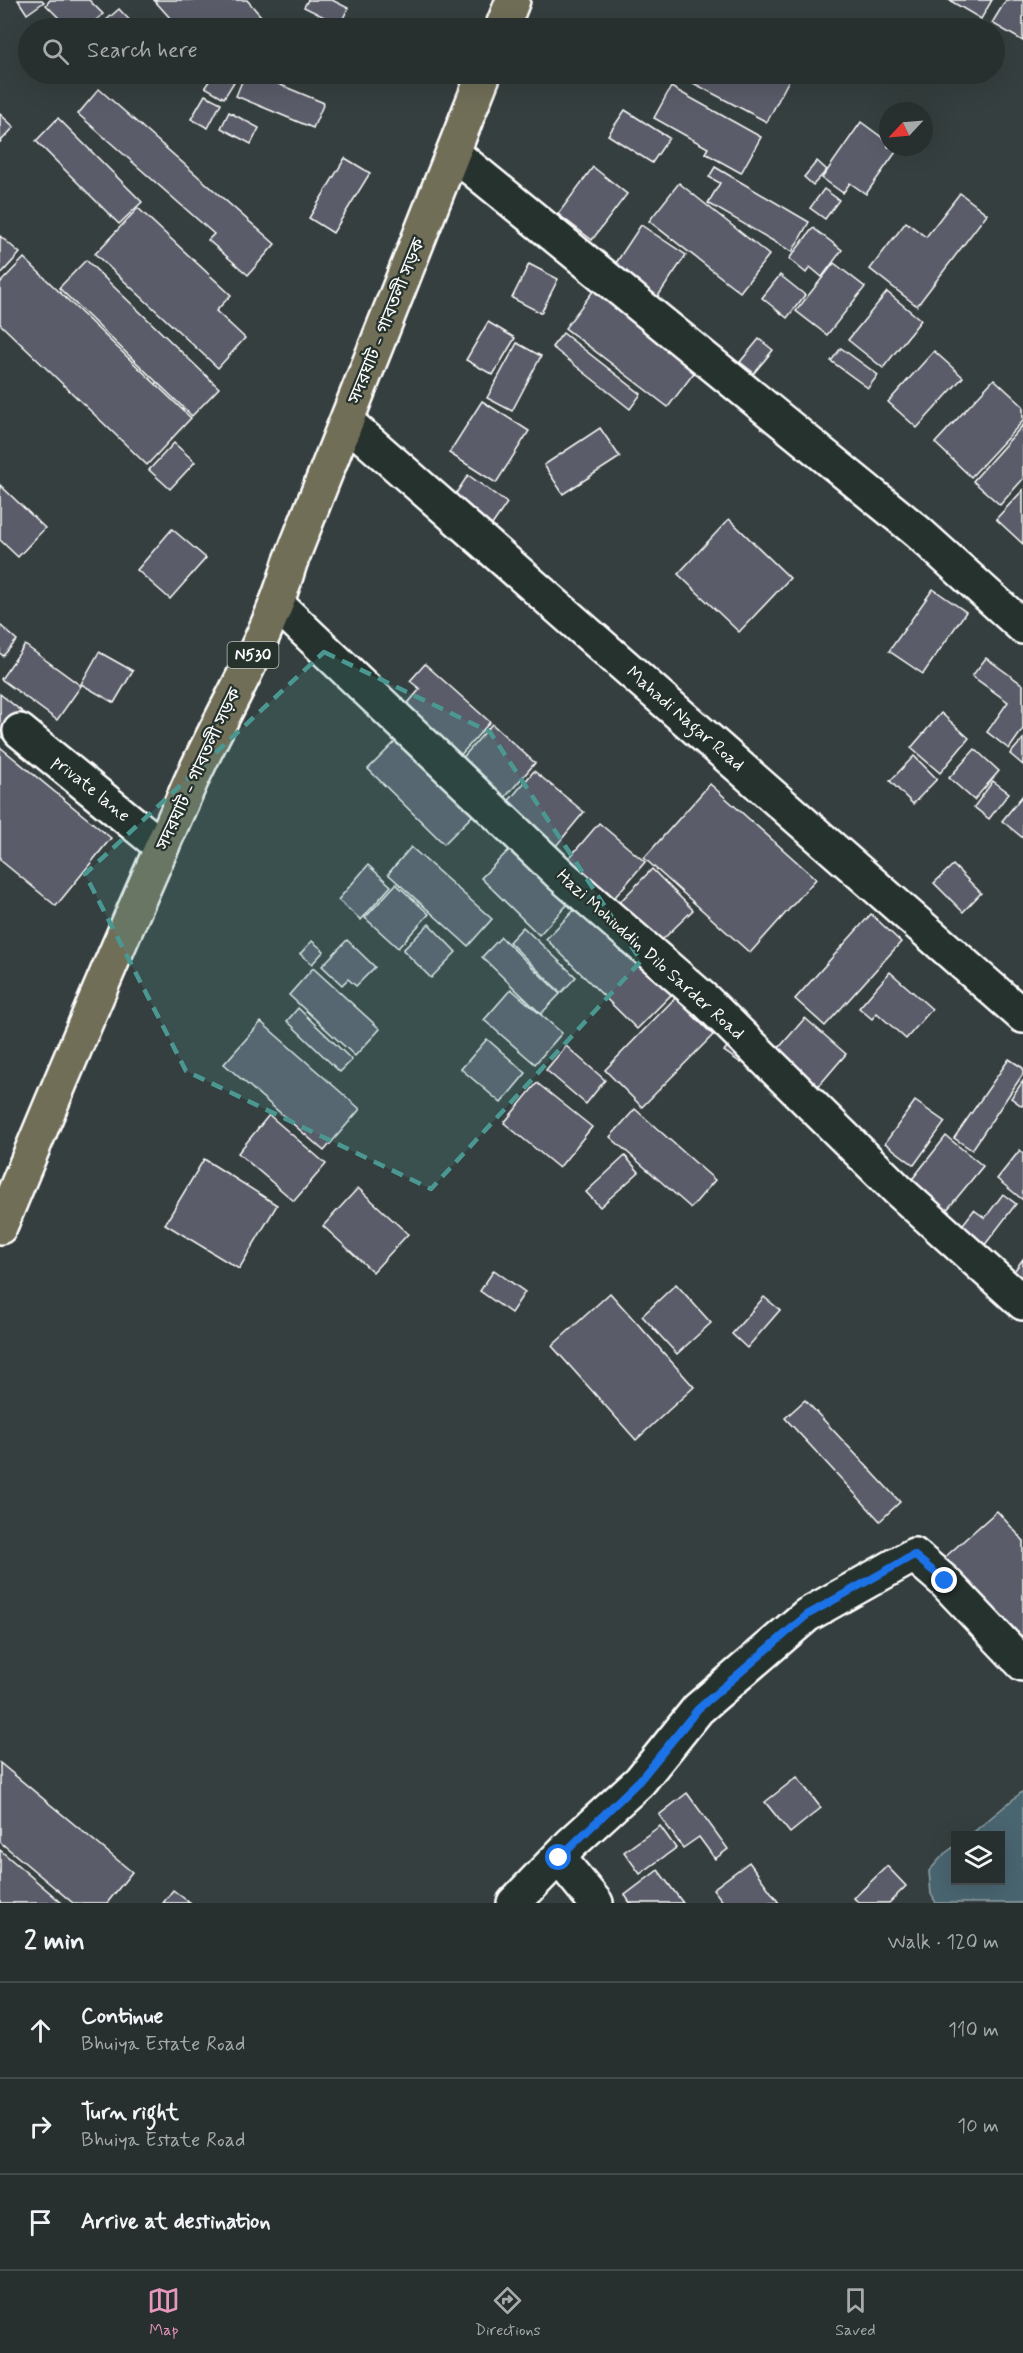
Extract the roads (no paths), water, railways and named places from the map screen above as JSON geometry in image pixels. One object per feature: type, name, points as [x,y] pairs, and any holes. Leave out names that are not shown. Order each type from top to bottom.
[{"type":"highway","points":[[506,18],[513,0]]},
{"type":"highway","name":"সদরঘাট - গাবতলী সড়ক","points":[[0,1227],[109,964],[200,763],[278,605],[290,563],[480,84]]},
{"type":"street","points":[[453,153],[918,532],[1023,627]]},
{"type":"street","name":"Mahadi Nagar Road","points":[[346,422],[1023,1016]]},
{"type":"street","name":"Hazi Mohiuddin Dilo Sarder Road","points":[[278,605],[562,876],[706,1001],[899,1191],[1023,1303]]},
{"type":"street","name":"private lane","points":[[20,731],[162,847]]},
{"type":"street","points":[[514,1903],[640,1780],[698,1709],[807,1615],[914,1555],[945,1581],[1023,1664]]},
{"type":"street","points":[[559,1858],[596,1903]]},
{"type":"water","points":[[1023,1791],[1023,1903],[936,1903],[931,1894],[929,1871],[951,1849],[951,1885],[1005,1885],[1005,1831],[975,1831]]}]
